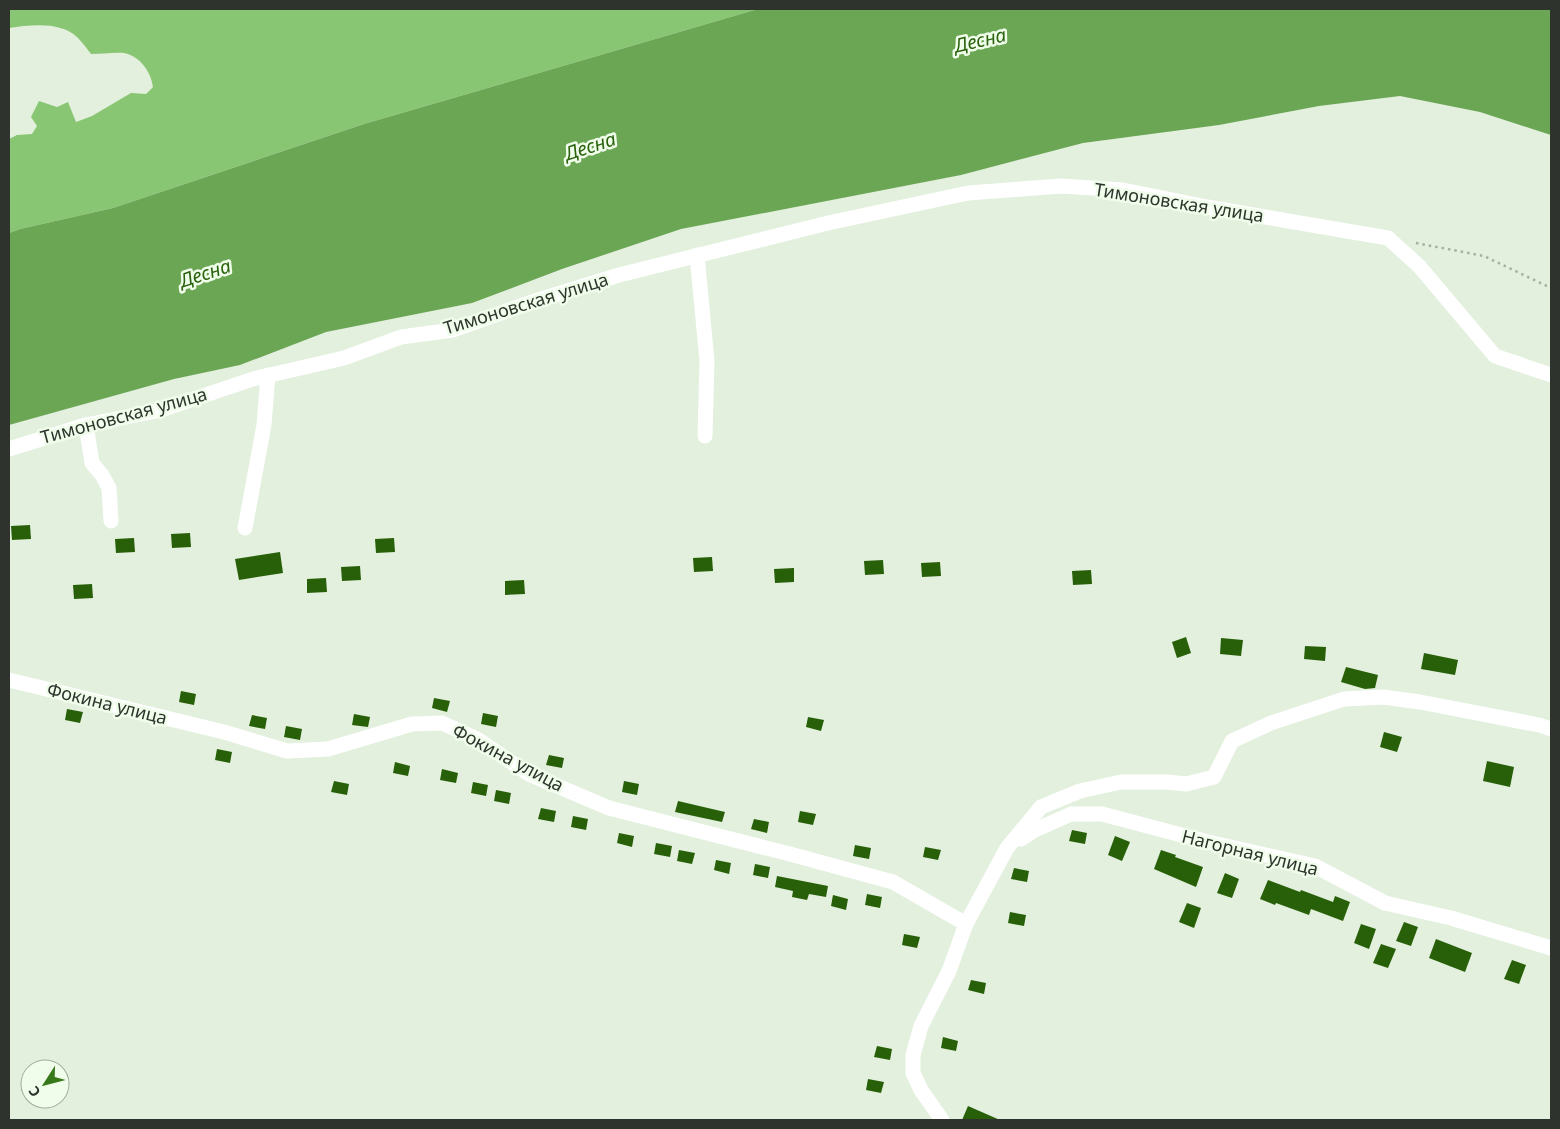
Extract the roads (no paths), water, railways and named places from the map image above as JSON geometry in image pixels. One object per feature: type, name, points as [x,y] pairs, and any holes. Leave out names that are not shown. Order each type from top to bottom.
[{"type":"street","name":"Тимоновская улица","points":[[9,449],[86,425],[161,410],[253,379],[344,358],[401,337],[454,330],[529,303],[620,275],[697,255],[828,223],[968,193],[1061,186],[1124,190],[1207,207],[1388,238],[1419,266],[1495,356],[1551,375]]},
{"type":"street","points":[[697,255],[707,361],[705,436]]},
{"type":"street","points":[[246,528],[264,425],[268,375]]},
{"type":"street","points":[[86,425],[92,463],[102,475],[109,488],[111,521]]},
{"type":"street","name":"Фокина улица","points":[[9,680],[224,732],[287,751],[328,749],[412,724],[442,723],[477,739],[529,774],[609,808],[893,882],[966,924]]},
{"type":"street","points":[[942,1120],[921,1090],[913,1073],[913,1055],[921,1026],[949,971],[966,924],[1007,848],[1041,807],[1080,791],[1121,782],[1186,784],[1214,778],[1232,741],[1271,723],[1344,699],[1383,697],[1420,702],[1551,729]]},
{"type":"street","name":"Нагорная улица","points":[[1007,848],[1035,830],[1071,814],[1102,814],[1208,842],[1315,866],[1385,902],[1451,918],[1551,948]]},
{"type":"water","name":"Десна","points":[[758,9],[1551,9],[1551,135],[1480,112],[1400,96],[1319,106],[1219,125],[1083,143],[961,175],[681,229],[562,269],[472,303],[326,332],[240,365],[174,379],[9,425],[9,233],[113,208],[364,124]]}]
